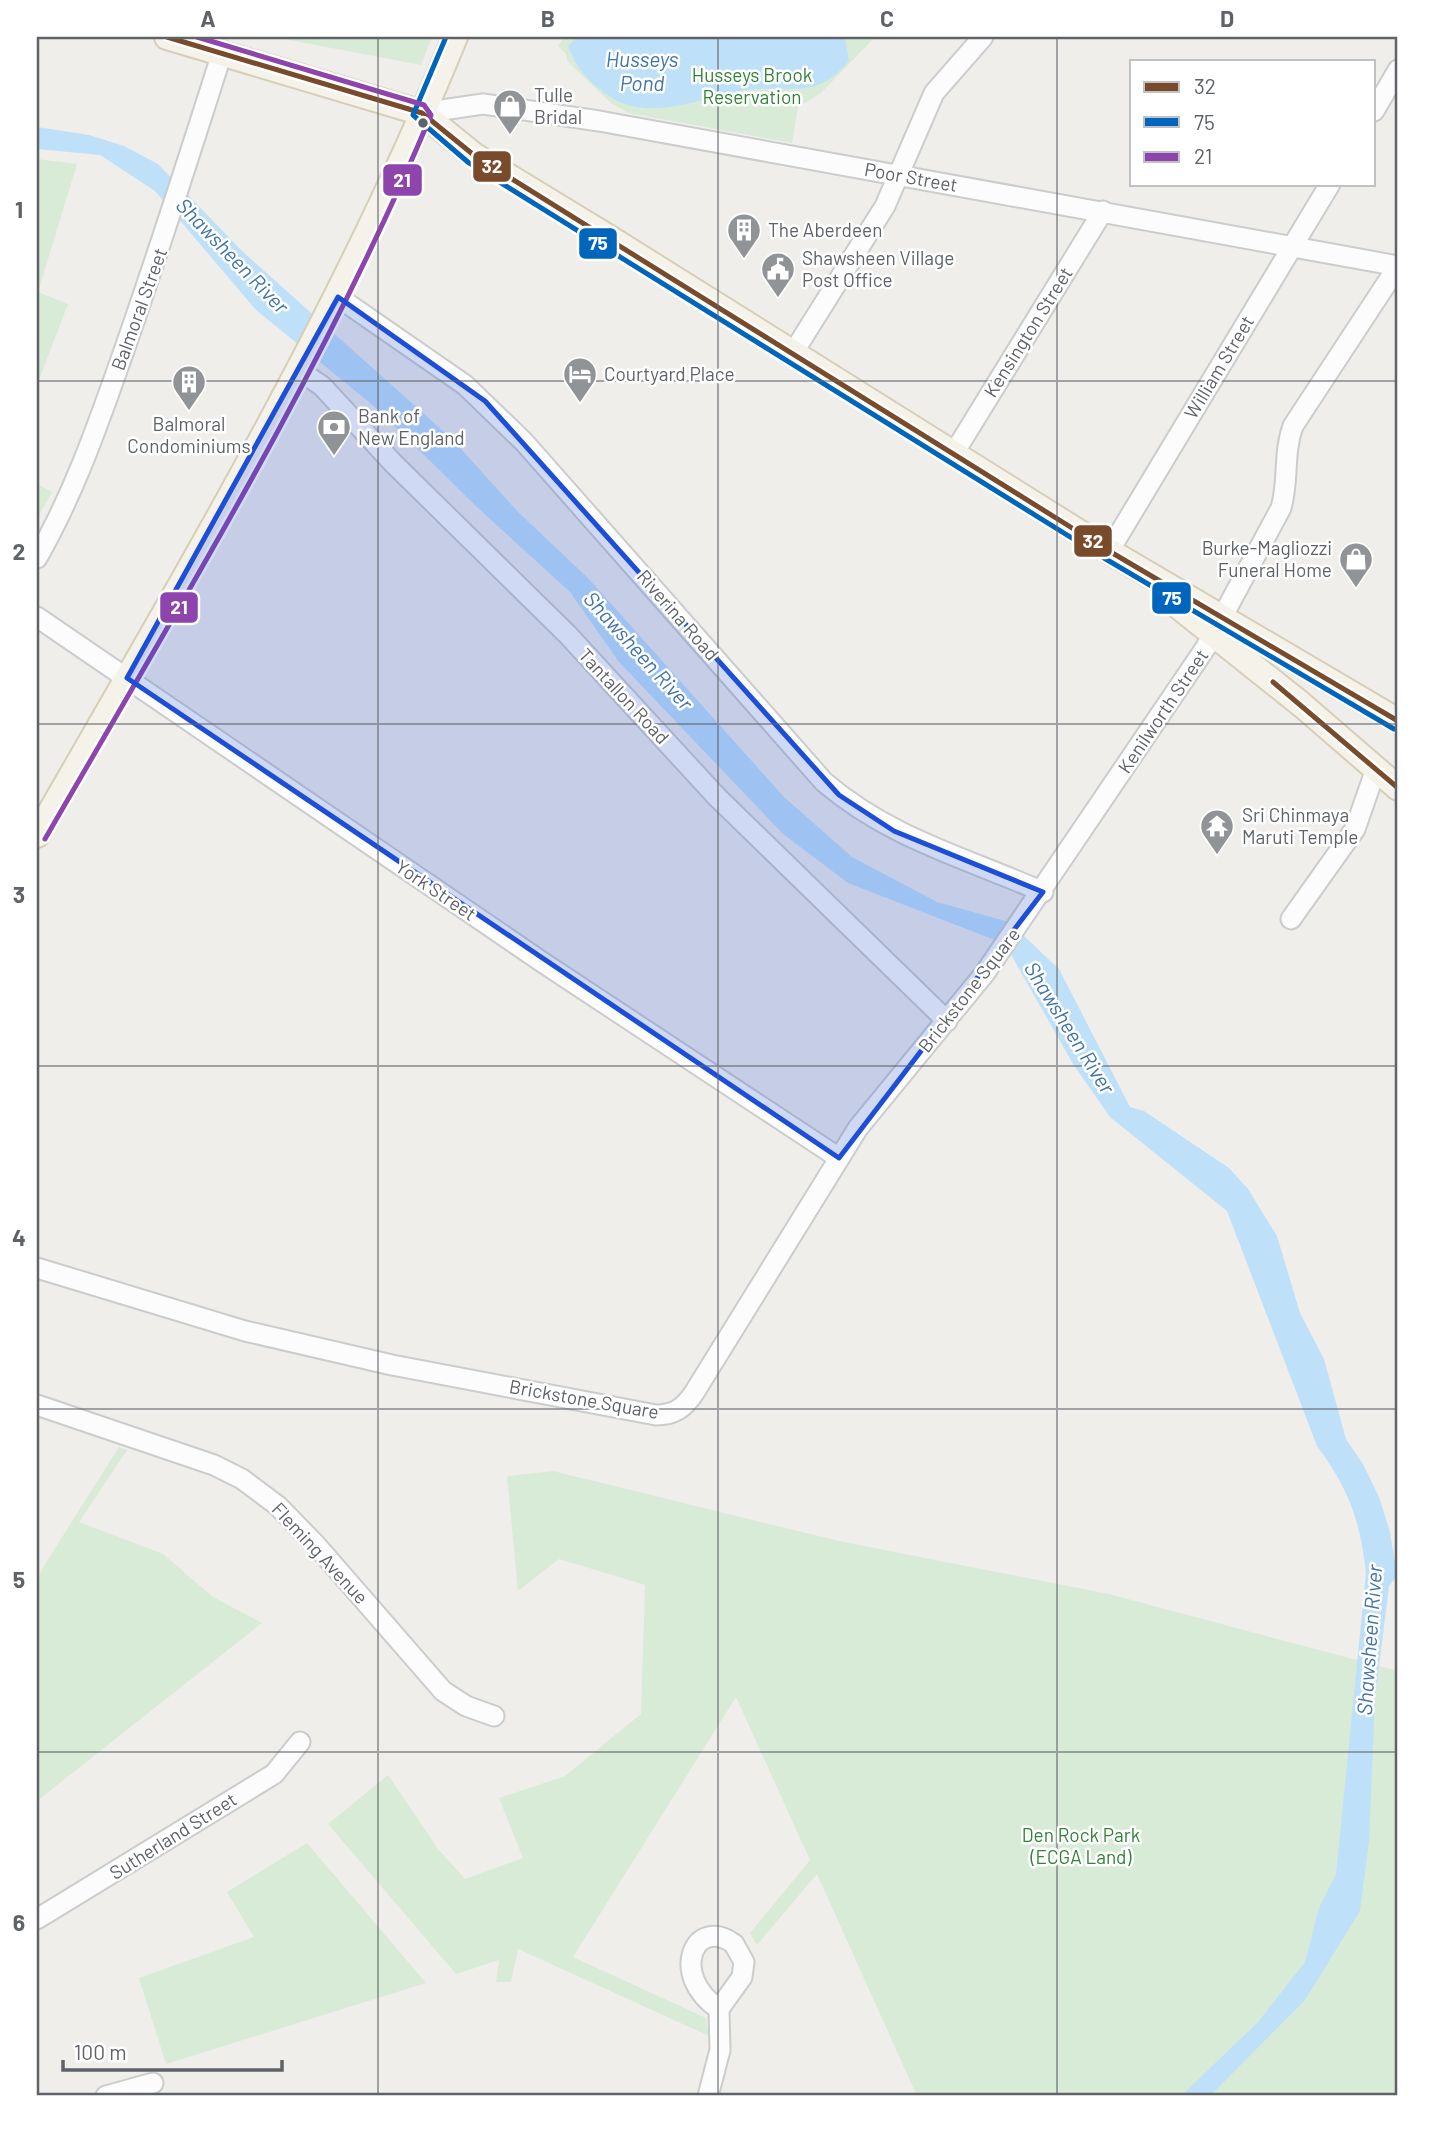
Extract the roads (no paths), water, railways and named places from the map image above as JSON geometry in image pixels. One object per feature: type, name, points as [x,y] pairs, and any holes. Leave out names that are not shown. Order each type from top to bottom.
[{"type":"main road","points":[[167,37],[422,113],[475,156],[1109,551],[1218,626],[1398,721]]},
{"type":"main road","points":[[37,835],[249,468],[303,366],[334,305],[455,37]]},
{"type":"main road","points":[[1218,626],[1398,788]]},
{"type":"street","points":[[793,353],[901,176],[921,120],[934,93],[983,37]]},
{"type":"street","name":"Balmoral Street","points":[[37,558],[64,510],[89,452],[167,231],[222,53]]},
{"type":"street","points":[[1376,108],[1398,70]]},
{"type":"street","name":"Poor Street","points":[[422,113],[482,104],[1103,211],[1398,266]]},
{"type":"street","name":"William Street","points":[[1109,551],[1329,186]]},
{"type":"street","name":"Kensington Street","points":[[954,453],[1103,211]]},
{"type":"street","name":"Kenilworth Street","points":[[1037,900],[1218,626],[1281,508],[1286,489],[1286,453],[1293,426],[1398,266]]},
{"type":"street","name":"Riverina Road","points":[[334,305],[485,401],[824,782],[839,795],[894,831],[1037,900]]},
{"type":"street","name":"Tantallon Road","points":[[303,366],[393,463],[568,635],[717,797],[947,1021]]},
{"type":"street","name":"York Street","points":[[37,617],[511,941],[839,1158]]},
{"type":"street","points":[[1291,919],[1355,829],[1376,769]]},
{"type":"street","name":"Brickstone Square","points":[[37,1268],[245,1331],[392,1365],[664,1415],[681,1409],[694,1393],[839,1158],[876,1105],[985,973],[1037,900]]},
{"type":"street","name":"Fleming Avenue","points":[[37,1405],[214,1465],[242,1479],[278,1506],[316,1545],[443,1690],[466,1706],[494,1716]]},
{"type":"street","name":"Sutherland Street","points":[[37,1919],[274,1774],[300,1742]]},
{"type":"street","points":[[708,2096],[720,2050],[719,2009]]},
{"type":"street","points":[[106,2096],[153,2083]]},
{"type":"water","name":"Husseys Pond","points":[[577,37],[845,37],[849,61],[827,81],[806,88],[756,89],[675,106],[636,107],[617,101],[584,74],[568,46]]},
{"type":"water","name":"Shawsheen River","points":[[37,127],[89,135],[124,146],[158,164],[241,250],[453,440],[518,512],[588,578],[784,797],[852,857],[937,902],[1009,922],[1059,969],[1130,1107],[1144,1111],[1229,1168],[1248,1189],[1277,1236],[1300,1313],[1324,1359],[1346,1439],[1363,1464],[1379,1497],[1390,1532],[1397,1576],[1389,1586],[1375,1699],[1369,1841],[1360,1911],[1305,2000],[1210,2096],[1181,2096],[1258,2022],[1305,1962],[1319,1908],[1336,1874],[1366,1573],[1351,1506],[1345,1491],[1317,1446],[1227,1211],[1110,1117],[1073,1064],[1005,944],[848,883],[783,834],[619,662],[570,592],[478,508],[375,407],[256,310],[155,191],[100,155],[37,149]]},
{"type":"place","name":"Tulle Bridal","points":[[510,136]]},
{"type":"place","name":"The Aberdeen","points":[[744,260]]},
{"type":"place","name":"Shawsheen Village Post Office","points":[[778,299]]},
{"type":"place","name":"Courtyard Place","points":[[580,404]]},
{"type":"place","name":"Balmoral Condominiums","points":[[189,412]]},
{"type":"place","name":"Bank of New England","points":[[334,457]]},
{"type":"place","name":"Burke-Magliozzi Funeral Home","points":[[1356,589]]},
{"type":"place","name":"Sri Chinmaya Maruti Temple","points":[[1217,856]]},
{"type":"park label","name":"Husseys Brook Reservation","points":[[752,86]]},
{"type":"park label","name":"Den Rock Park (ECGA Land)","points":[[1081,1846]]}]
